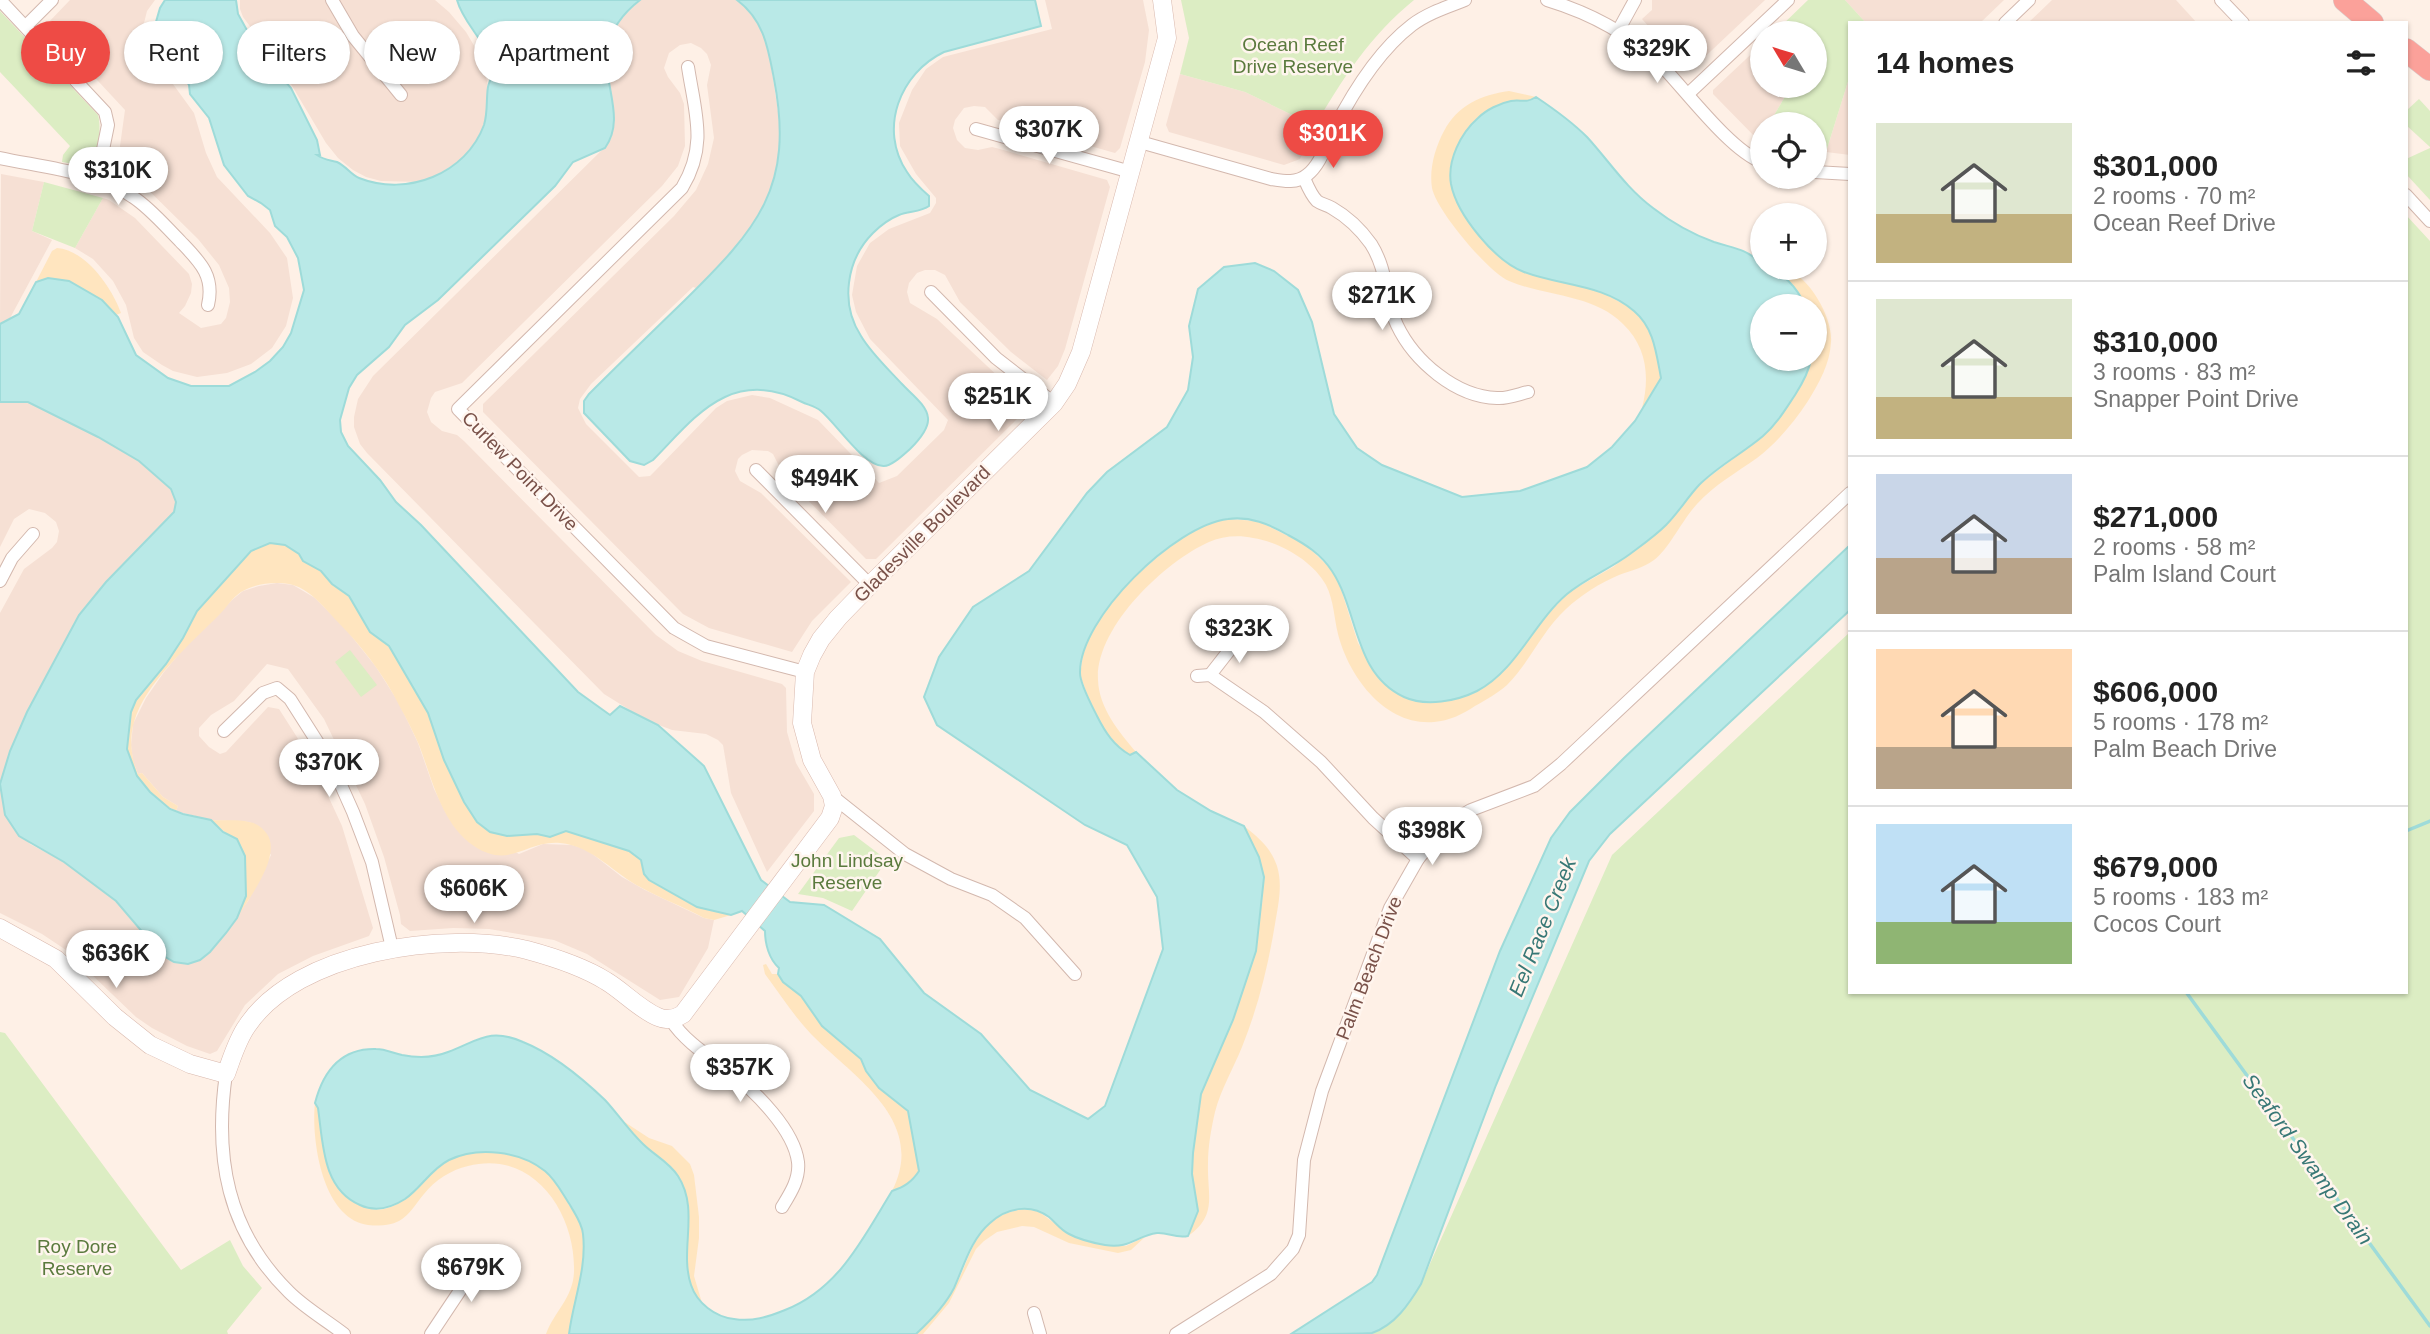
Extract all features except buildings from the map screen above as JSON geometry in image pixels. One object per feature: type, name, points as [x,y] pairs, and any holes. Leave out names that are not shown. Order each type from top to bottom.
[{"type":"highway","points":[[2345,0],[2370,21]]},
{"type":"highway","points":[[2408,52],[2430,69]]},
{"type":"street","points":[[0,0],[21,21]]},
{"type":"street","points":[[31,21],[52,0]]},
{"type":"street","points":[[332,0],[352,36],[401,94]]},
{"type":"street","name":"Gladesville Boulevard","points":[[832,796],[811,760],[805,742],[802,706],[805,672],[821,639],[870,585],[1054,403],[1067,384],[1081,352],[1167,38],[1162,0]]},
{"type":"street","points":[[1140,142],[1271,179],[1288,182],[1304,178],[1315,167],[1350,100],[1390,46],[1412,25],[1439,9],[1465,0]]},
{"type":"street","points":[[1547,0],[1579,10],[1618,31],[1660,64],[1736,146],[1750,156]]},
{"type":"street","points":[[1618,31],[1636,0]]},
{"type":"street","points":[[1688,94],[1788,0]]},
{"type":"street","points":[[2007,21],[2029,0]]},
{"type":"street","points":[[2221,0],[2241,21]]},
{"type":"street","name":"Curlew Point Drive","points":[[688,67],[699,143],[693,170],[682,188],[458,409],[674,628],[706,646],[805,672]]},
{"type":"street","points":[[79,84],[105,112],[108,125],[97,179]]},
{"type":"street","points":[[976,129],[1131,172]]},
{"type":"street","points":[[0,158],[97,179],[136,198],[203,268],[211,284],[208,305]]},
{"type":"street","points":[[1827,173],[1848,174]]},
{"type":"street","points":[[1304,178],[1317,200],[1352,223],[1370,242],[1387,281],[1389,302],[1397,326],[1427,365],[1463,389],[1482,396],[1498,398],[1528,392]]},
{"type":"street","points":[[2408,197],[2430,221]]},
{"type":"street","points":[[931,292],[996,358],[1054,403]]},
{"type":"street","points":[[756,470],[870,585]]},
{"type":"street","name":"Palm Beach Drive","points":[[1176,1334],[1271,1274],[1293,1249],[1299,1235],[1304,1160],[1322,1091],[1391,908],[1418,859],[1439,833],[1457,819],[1471,810],[1534,786],[1561,764],[1848,495]]},
{"type":"street","points":[[0,581],[12,558],[33,534]]},
{"type":"street","points":[[1210,675],[1242,634]]},
{"type":"street","points":[[1196,676],[1210,675],[1264,712],[1321,762],[1373,818],[1418,859]]},
{"type":"street","points":[[224,731],[263,693],[277,688],[290,699],[332,765],[353,812],[372,862],[392,948]]},
{"type":"street","points":[[344,1334],[290,1294],[265,1266],[248,1239],[233,1203],[222,1160],[221,1110],[226,1074],[248,1025],[280,992],[331,965],[392,948],[436,944],[482,944],[524,949],[566,962],[605,980],[659,1018],[671,1020],[683,1014],[830,818],[834,806],[832,796]]},
{"type":"street","points":[[832,796],[905,854],[951,879],[992,895],[1025,918],[1075,974]]},
{"type":"street","points":[[0,928],[56,959],[115,1017],[150,1045],[191,1064],[226,1074]]},
{"type":"street","points":[[671,1020],[680,1034],[735,1076],[786,1130],[799,1164],[794,1187],[782,1207]]},
{"type":"street","points":[[430,1334],[465,1283],[490,1257]]},
{"type":"street","points":[[1034,1313],[1040,1334]]},
{"type":"shaded area","points":[[70,0],[155,0],[147,11],[144,21],[124,21],[124,84],[173,84],[194,113],[206,153],[217,177],[270,233],[287,258],[293,298],[286,326],[272,348],[251,364],[227,373],[197,377],[173,371],[162,365],[143,352],[134,338],[126,305],[113,281],[93,259],[75,248],[103,198],[109,200],[135,218],[189,274],[191,293],[179,313],[201,328],[221,324],[226,318],[230,302],[229,288],[219,265],[198,239],[128,170],[122,159],[120,146],[125,110],[101,84],[110,84],[110,21],[50,21]]},
{"type":"shaded area","points":[[240,0],[435,0],[457,21],[364,21],[364,84],[460,84],[460,25],[474,46],[474,84],[487,84],[489,97],[485,123],[475,143],[460,160],[439,174],[420,182],[381,181],[353,170],[338,158],[326,143],[291,84],[350,84],[350,21],[246,21],[240,9]]},
{"type":"shaded area","points":[[640,0],[737,0],[742,4],[755,17],[768,46],[781,131],[779,158],[761,213],[732,254],[696,288],[693,287],[591,384],[580,399],[578,408],[586,424],[639,477],[650,476],[716,408],[727,401],[752,395],[770,398],[818,420],[879,483],[897,476],[944,430],[948,420],[870,339],[856,312],[852,295],[857,266],[870,243],[889,229],[930,213],[936,203],[936,198],[916,174],[900,146],[899,123],[912,90],[926,69],[943,57],[1052,29],[1045,0],[1143,0],[1149,30],[1145,62],[1120,148],[1115,153],[998,120],[985,107],[964,108],[955,120],[953,128],[957,140],[965,148],[1000,149],[1107,180],[1110,187],[1065,349],[1058,366],[1047,380],[1011,352],[960,302],[945,275],[935,270],[925,270],[917,273],[909,283],[907,292],[910,303],[937,319],[1018,395],[1020,416],[876,559],[866,559],[784,476],[773,454],[752,450],[738,459],[735,471],[740,481],[761,493],[851,582],[812,621],[792,652],[709,628],[683,614],[483,412],[483,404],[674,216],[696,190],[708,164],[714,138],[707,85],[711,65],[707,54],[701,48],[691,43],[680,45],[669,53],[664,68],[684,104],[685,146],[678,166],[662,186],[462,383],[435,392],[431,398],[427,412],[431,422],[442,431],[457,435],[464,441],[656,635],[678,651],[702,661],[782,684],[786,688],[787,732],[796,763],[814,794],[814,811],[767,872],[731,793],[723,745],[706,734],[672,730],[646,720],[604,694],[367,453],[360,444],[354,427],[358,399],[373,376],[608,144],[612,136],[613,114],[608,84],[633,84],[633,21],[620,20]]},
{"type":"shaded area","points":[[1652,0],[1765,0],[1694,67],[1684,66],[1642,19],[1652,10]]},
{"type":"shaded area","points":[[1845,0],[2004,0],[1982,21],[1864,21]]},
{"type":"shaded area","points":[[2052,0],[2176,0],[2195,21],[2030,21]]},
{"type":"shaded area","points":[[1750,55],[1750,98],[1784,98],[1776,112],[1750,112],[1750,132],[1713,94],[1713,90]]},
{"type":"shaded area","points":[[1180,74],[1245,92],[1315,126],[1300,159],[1284,165],[1169,132],[1166,125]]},
{"type":"shaded area","points":[[1848,81],[1848,155],[1827,152],[1827,149]]},
{"type":"shaded area","points":[[1,174],[44,182],[32,231],[52,240],[9,320],[0,324]]},
{"type":"shaded area","points":[[0,402],[27,402],[98,437],[139,461],[171,489],[176,502],[174,512],[106,582],[79,615],[10,751],[0,784],[0,613],[24,569],[52,548],[57,542],[59,531],[56,522],[45,513],[29,509],[14,519],[0,547]]},
{"type":"shaded area","points":[[277,583],[293,585],[315,598],[345,628],[376,667],[399,703],[446,813],[519,854],[543,844],[572,845],[586,849],[622,877],[645,890],[704,918],[714,920],[708,948],[679,997],[660,1000],[587,954],[554,940],[489,929],[410,931],[401,924],[384,857],[365,804],[324,719],[288,669],[267,664],[234,701],[211,715],[199,728],[199,736],[220,754],[226,752],[268,707],[279,709],[311,759],[342,826],[373,928],[369,936],[313,956],[278,974],[245,1005],[217,1051],[210,1054],[187,1046],[152,1028],[136,1017],[66,950],[42,934],[0,913],[0,784],[30,844],[64,862],[116,901],[152,943],[210,952],[248,901],[271,855],[250,822],[211,820],[176,811],[178,806],[163,797],[142,773],[138,774],[131,745],[133,724],[146,698],[164,672],[232,600],[243,591],[259,586]]},
{"type":"green space","name":"Ocean Reef Drive Reserve","points":[[1181,0],[1414,0],[1384,28],[1358,58],[1315,126],[1245,92],[1180,74],[1189,38]]},
{"type":"green space","points":[[1808,0],[1845,0],[1864,21],[1848,21],[1848,81],[1827,149],[1827,112],[1776,112],[1784,98],[1827,98],[1827,21],[1786,21]]},
{"type":"green space","points":[[0,11],[21,33],[21,84],[69,84],[98,115],[98,141],[89,164],[62,162],[63,155],[70,146],[0,72]]},
{"type":"green space","points":[[2419,99],[2430,111],[2430,147],[2408,127],[2408,109]]},
{"type":"green space","points":[[2430,148],[2430,200],[2408,176],[2408,158]]},
{"type":"green space","points":[[44,182],[103,198],[75,248],[32,231]]},
{"type":"green space","points":[[2408,217],[2430,241],[2430,1334],[1372,1334],[1400,1313],[1421,1284],[1612,855],[1848,634],[1848,994],[2408,994]]},
{"type":"green space","points":[[350,650],[377,685],[361,697],[335,662]]},
{"type":"green space","name":"John Lindsay Reserve","points":[[854,835],[887,860],[852,911],[823,898],[798,894],[839,838]]},
{"type":"green space","name":"Roy Dore Reserve","points":[[0,1032],[5,1033],[181,1270],[230,1240],[243,1266],[262,1288],[227,1331],[228,1334],[0,1334]]},
{"type":"sand","points":[[1509,91],[1536,97],[1496,107],[1472,124],[1464,141],[1456,198],[1487,246],[1572,284],[1599,291],[1631,308],[1645,321],[1655,342],[1661,378],[1642,408],[1646,374],[1642,353],[1623,324],[1611,314],[1584,301],[1524,286],[1500,275],[1464,239],[1436,198],[1431,181],[1432,166],[1438,144],[1450,122],[1471,103],[1489,95]]},
{"type":"sand","points":[[57,248],[68,250],[88,263],[104,282],[121,313],[116,315],[102,300],[48,278],[36,282],[52,251]]},
{"type":"sand","points":[[1785,280],[1803,280],[1814,294],[1799,294]]},
{"type":"sand","points":[[1827,319],[1831,332],[1827,363]]},
{"type":"sand","points":[[1807,371],[1824,371],[1808,401],[1791,424],[1757,458],[1704,497],[1654,560],[1619,575],[1578,599],[1550,627],[1523,667],[1507,685],[1450,719],[1416,721],[1400,716],[1372,696],[1360,682],[1343,650],[1329,591],[1320,576],[1285,548],[1248,537],[1219,538],[1172,565],[1135,599],[1108,639],[1100,660],[1099,690],[1111,719],[1136,752],[1130,755],[1121,750],[1106,733],[1092,707],[1080,675],[1083,655],[1091,634],[1106,608],[1123,587],[1174,543],[1200,527],[1225,519],[1258,521],[1306,545],[1332,570],[1340,586],[1358,643],[1380,679],[1405,698],[1445,701],[1514,657],[1535,628],[1569,592],[1613,567],[1650,539],[1700,484],[1763,436],[1779,419],[1801,386]]},
{"type":"sand","points":[[270,543],[286,545],[299,554],[303,561],[321,571],[332,584],[349,596],[370,632],[389,646],[428,713],[444,760],[477,822],[490,832],[507,836],[537,834],[550,837],[566,831],[629,851],[641,860],[644,874],[707,910],[731,915],[714,920],[704,918],[642,888],[593,855],[572,845],[548,843],[508,855],[487,853],[474,846],[463,837],[446,814],[419,745],[379,671],[353,638],[315,598],[299,587],[287,584],[260,585],[238,594],[170,664],[140,707],[132,735],[134,761],[138,774],[142,773],[163,797],[178,806],[176,811],[163,804],[137,776],[127,749],[131,712],[136,700],[166,664],[183,638],[197,611],[251,551]]},
{"type":"sand","points":[[211,820],[255,823],[267,834],[271,843],[262,877],[237,918],[246,896],[245,856],[241,846]]},
{"type":"sand","points":[[1244,826],[1264,843],[1277,866],[1280,881],[1279,903],[1258,1002],[1215,1112],[1209,1151],[1207,1212],[1204,1220],[1188,1236],[1198,1211],[1192,1174],[1201,1094],[1262,905],[1263,882],[1260,864]]},
{"type":"sand","points":[[766,964],[772,974],[778,974],[783,982],[801,996],[822,1026],[861,1059],[879,1088],[908,1111],[919,1171],[904,1186],[892,1191],[901,1166],[900,1143],[893,1121],[865,1084],[798,1019],[765,974],[763,965]]},
{"type":"sand","points":[[315,1103],[340,1192],[366,1208],[378,1210],[393,1206],[410,1195],[440,1166],[471,1153],[497,1153],[523,1158],[544,1170],[558,1186],[578,1219],[583,1233],[582,1272],[569,1334],[546,1334],[567,1297],[574,1272],[573,1250],[567,1228],[546,1190],[531,1177],[512,1167],[491,1163],[468,1166],[438,1180],[399,1221],[376,1226],[352,1220],[330,1193],[323,1175],[315,1136]]},
{"type":"sand","points":[[623,1121],[649,1138],[672,1146],[690,1164],[694,1175],[699,1217],[694,1276],[702,1303],[693,1291],[688,1277],[686,1209],[679,1179]]},
{"type":"sand","points":[[1023,1209],[1038,1211],[1069,1234],[1107,1245],[1126,1246],[1145,1237],[1131,1250],[1118,1253],[1069,1243],[1034,1227],[1022,1226],[997,1232],[976,1249],[949,1303],[923,1334],[916,1334],[948,1298],[984,1229],[1006,1213]]},
{"type":"water","points":[[165,0],[236,0],[242,21],[237,21],[237,84],[288,84],[317,140],[320,155],[317,155],[337,162],[359,178],[377,183],[396,185],[433,177],[464,157],[484,125],[489,84],[609,84],[614,114],[613,131],[605,148],[573,162],[555,186],[438,300],[405,325],[389,347],[357,375],[349,388],[340,420],[341,432],[348,446],[380,480],[396,502],[421,525],[578,692],[610,715],[620,706],[658,725],[704,766],[761,880],[790,902],[824,905],[880,939],[924,993],[981,1034],[1030,1090],[1088,1119],[1105,1106],[1163,949],[1157,897],[1127,845],[1085,825],[937,725],[924,697],[939,657],[973,607],[1029,571],[1087,493],[1107,472],[1167,427],[1188,390],[1193,357],[1189,326],[1198,289],[1224,267],[1255,263],[1274,271],[1298,290],[1312,322],[1334,414],[1357,448],[1382,465],[1462,497],[1520,491],[1587,467],[1612,447],[1635,421],[1661,378],[1650,333],[1634,311],[1609,295],[1538,277],[1501,258],[1469,223],[1451,184],[1453,157],[1472,124],[1498,105],[1536,97],[1581,131],[1634,192],[1660,213],[1698,235],[1750,254],[1750,280],[1788,281],[1799,294],[1750,294],[1750,371],[1808,371],[1798,391],[1768,432],[1706,478],[1653,537],[1567,594],[1544,618],[1503,671],[1477,691],[1460,698],[1422,702],[1404,697],[1387,686],[1366,657],[1341,587],[1328,565],[1300,542],[1259,522],[1228,519],[1206,525],[1182,538],[1158,556],[1112,602],[1095,627],[1084,651],[1080,673],[1084,689],[1100,722],[1119,747],[1130,755],[1136,752],[1177,790],[1211,811],[1244,826],[1259,857],[1264,877],[1256,951],[1233,1020],[1201,1094],[1192,1174],[1198,1211],[1188,1236],[1157,1233],[1127,1244],[1105,1245],[1069,1234],[1049,1217],[1034,1210],[1011,1211],[996,1218],[983,1229],[950,1295],[916,1334],[569,1334],[581,1272],[583,1234],[576,1215],[559,1187],[535,1164],[499,1153],[460,1156],[449,1160],[431,1173],[405,1199],[377,1209],[347,1198],[338,1188],[331,1176],[323,1149],[315,1103],[328,1072],[343,1057],[363,1050],[379,1049],[408,1056],[431,1056],[484,1037],[501,1036],[534,1047],[567,1067],[610,1105],[638,1139],[678,1176],[688,1202],[687,1258],[694,1292],[702,1303],[714,1312],[741,1320],[785,1310],[820,1289],[835,1276],[860,1244],[892,1191],[914,1178],[919,1171],[908,1111],[879,1088],[861,1059],[822,1026],[801,996],[783,982],[778,974],[779,968],[768,951],[765,931],[742,911],[731,915],[697,907],[649,880],[644,874],[641,860],[629,851],[566,831],[550,837],[537,834],[507,836],[490,832],[477,822],[444,760],[428,713],[389,646],[370,632],[349,596],[332,584],[321,571],[303,561],[299,554],[285,545],[270,543],[251,551],[197,611],[183,638],[166,664],[136,700],[131,712],[127,749],[137,776],[150,792],[170,809],[211,820],[223,832],[237,839],[245,856],[246,896],[237,918],[210,952],[200,960],[188,964],[174,962],[162,955],[116,901],[64,862],[19,836],[5,815],[0,784],[10,751],[27,712],[79,615],[106,582],[174,512],[176,502],[171,489],[139,461],[98,437],[28,402],[0,402],[0,324],[19,314],[36,282],[48,278],[69,281],[102,300],[118,317],[136,355],[168,378],[191,386],[229,386],[255,372],[283,347],[291,333],[304,290],[298,258],[287,237],[275,226],[270,210],[248,196],[224,165],[209,118],[190,94],[188,84],[223,84],[223,21],[156,21]]},
{"type":"water","points":[[457,0],[640,0],[620,20],[474,21],[474,31]]},
{"type":"water","points":[[737,0],[1035,0],[1041,26],[944,52],[929,61],[916,74],[905,88],[898,104],[894,138],[898,155],[912,179],[929,196],[929,206],[895,217],[873,233],[857,256],[848,296],[854,323],[865,342],[927,413],[927,426],[919,439],[901,457],[887,466],[868,460],[819,409],[764,390],[735,393],[705,409],[653,460],[644,465],[630,461],[584,413],[584,401],[589,394],[732,251],[764,204],[774,178],[779,150],[779,117],[774,79],[759,26]]},
{"type":"water","name":"Eel Race Creek","points":[[1848,547],[1848,612],[1610,834],[1589,861],[1496,1085],[1421,1284],[1412,1299],[1388,1325],[1372,1333],[1291,1334],[1372,1282],[1377,1275],[1500,951],[1551,838],[1570,812]]},
{"type":"waterway","points":[[2408,830],[2430,821]]},
{"type":"waterway","name":"Seaford Swamp Drain","points":[[2187,994],[2430,1326]]}]
